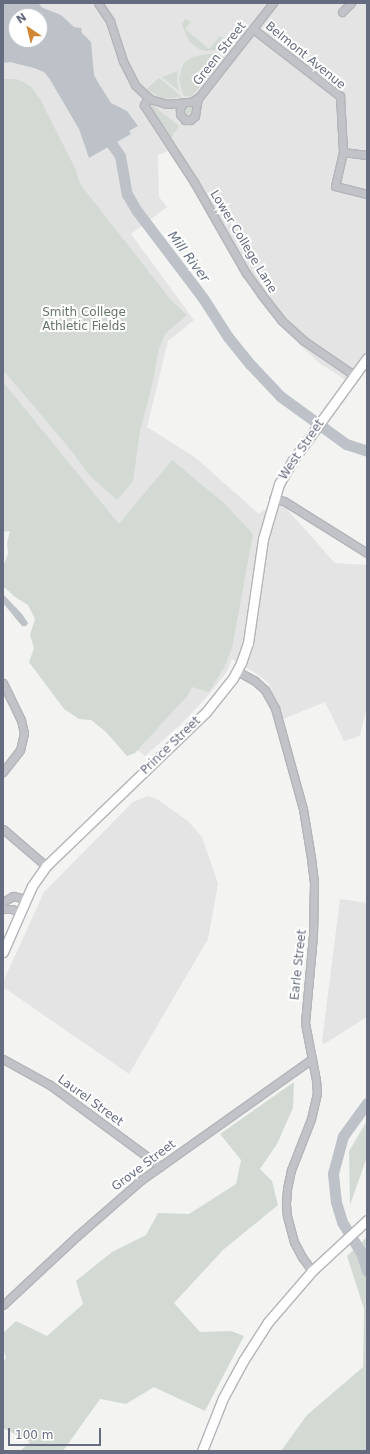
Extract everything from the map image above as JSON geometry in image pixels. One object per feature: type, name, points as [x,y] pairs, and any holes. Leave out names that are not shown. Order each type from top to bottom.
[{"type":"main road","name":"West Street","points":[[255,601],[263,539],[273,499],[283,476],[335,400],[367,358]]},
{"type":"main road","name":"Prince Street","points":[[3,952],[32,886],[46,866],[206,712],[229,685],[238,670],[248,642],[255,601]]},
{"type":"main road","points":[[202,1451],[223,1398],[249,1352],[280,1307],[312,1271],[366,1221]]},
{"type":"street","points":[[98,3],[110,21],[129,74],[135,85],[148,97]]},
{"type":"street","name":"Green Street","points":[[148,97],[161,104],[183,103],[194,101],[198,98],[273,3]]},
{"type":"street","points":[[342,12],[351,3]]},
{"type":"street","name":"Belmont Avenue","points":[[253,29],[340,96],[343,152],[335,186],[367,194]]},
{"type":"street","name":"Lower College Lane","points":[[148,97],[144,105],[194,182],[246,273],[260,294],[281,320],[297,336],[314,350],[354,375]]},
{"type":"street","name":"Green Street","points":[[183,103],[180,109],[180,114],[185,120],[190,120],[195,116],[198,98]]},
{"type":"street","points":[[343,152],[367,155]]},
{"type":"street","points":[[273,499],[284,501],[367,553]]},
{"type":"street","name":"Earle Street","points":[[238,670],[255,681],[265,690],[275,708],[308,835],[314,884],[314,913],[305,1023],[316,1080],[315,1105],[292,1170],[286,1205],[287,1216],[294,1242],[312,1271]]},
{"type":"street","points":[[3,683],[21,720],[24,732],[20,750],[3,772]]},
{"type":"street","points":[[3,829],[46,866]]},
{"type":"street","points":[[3,902],[6,898],[13,896],[26,899]]},
{"type":"street","points":[[3,909],[12,909],[20,912]]},
{"type":"street","name":"Grove Street","points":[[3,1305],[115,1202],[160,1166],[312,1059]]},
{"type":"street","name":"Laurel Street","points":[[3,1060],[50,1085],[160,1166]]},
{"type":"shaded area","points":[[3,3],[367,3],[367,370],[355,386],[319,363],[282,328],[256,296],[195,192],[168,151],[158,155],[159,197],[167,207],[131,234],[194,320],[168,341],[147,427],[196,458],[259,514],[279,500],[335,563],[367,565],[367,706],[360,736],[344,741],[325,702],[281,720],[269,684],[260,676],[232,659],[227,672],[207,697],[180,725],[145,756],[46,680],[47,661],[3,498]]},
{"type":"shaded area","points":[[3,3],[38,3],[43,8],[8,8],[8,48],[48,48],[48,10],[61,15],[74,27],[81,28],[82,33],[91,42],[94,75],[99,84],[111,103],[127,111],[138,126],[129,131],[131,134],[89,158],[79,129],[49,78],[44,72],[10,62],[3,63]]},
{"type":"shaded area","points":[[3,594],[22,614],[28,623],[26,626],[22,626],[3,603]]},
{"type":"shaded area","points":[[148,796],[157,799],[188,821],[202,837],[218,884],[208,939],[129,1074],[3,987],[3,982],[44,892],[133,802]]},
{"type":"shaded area","points":[[340,899],[367,903],[367,1017],[324,1044],[322,1041]]},
{"type":"green space","points":[[185,19],[191,22],[185,29],[209,49],[220,36],[224,39],[223,41],[215,50],[205,51],[199,49],[192,44],[187,37],[182,24]]},
{"type":"green space","points":[[214,53],[221,60],[194,94],[188,97],[183,95],[179,79],[183,64],[192,57]]},
{"type":"green space","points":[[178,71],[177,82],[179,91],[162,77]]},
{"type":"green space","points":[[159,78],[181,97],[162,99],[147,89]]},
{"type":"green space","name":"Smith College Athletic Fields","points":[[3,79],[16,79],[24,82],[32,88],[40,99],[76,170],[80,184],[171,300],[187,315],[165,334],[159,349],[151,390],[140,431],[133,481],[117,500],[90,476],[70,449],[3,370]]},
{"type":"green space","points":[[149,102],[179,126],[171,138],[148,104]]},
{"type":"green space","points":[[186,106],[190,106],[192,107],[192,115],[186,116],[183,113],[183,109]]},
{"type":"green space","points":[[3,382],[119,524],[172,460],[224,503],[253,534],[232,648],[224,668],[209,692],[192,687],[188,695],[135,753],[127,756],[105,731],[91,720],[79,719],[64,709],[29,662],[34,648],[30,635],[35,619],[28,605],[15,597],[3,586],[3,566],[8,554],[7,543],[10,531],[3,532]]},
{"type":"green space","points":[[294,1082],[293,1108],[277,1144],[260,1169],[272,1181],[278,1205],[223,1250],[174,1303],[200,1332],[231,1331],[244,1336],[205,1411],[154,1387],[126,1404],[100,1399],[63,1451],[20,1451],[30,1442],[3,1428],[3,1362],[6,1358],[3,1348],[3,1333],[16,1321],[47,1336],[83,1304],[76,1281],[112,1252],[146,1235],[158,1213],[189,1214],[236,1184],[241,1160],[220,1134]]},
{"type":"green space","points":[[367,1121],[367,1157],[350,1205],[349,1151]]},
{"type":"green space","points":[[367,1237],[367,1451],[281,1451],[307,1415],[363,1367],[364,1309],[347,1256]]},
{"type":"waterway","name":"Mill River","points":[[104,133],[120,156],[127,194],[137,211],[203,298],[228,337],[250,364],[280,396],[346,444],[367,451]]},
{"type":"waterway","name":"Mill River","points":[[367,1103],[343,1136],[333,1174],[336,1202],[342,1222],[361,1252],[367,1271]]}]
